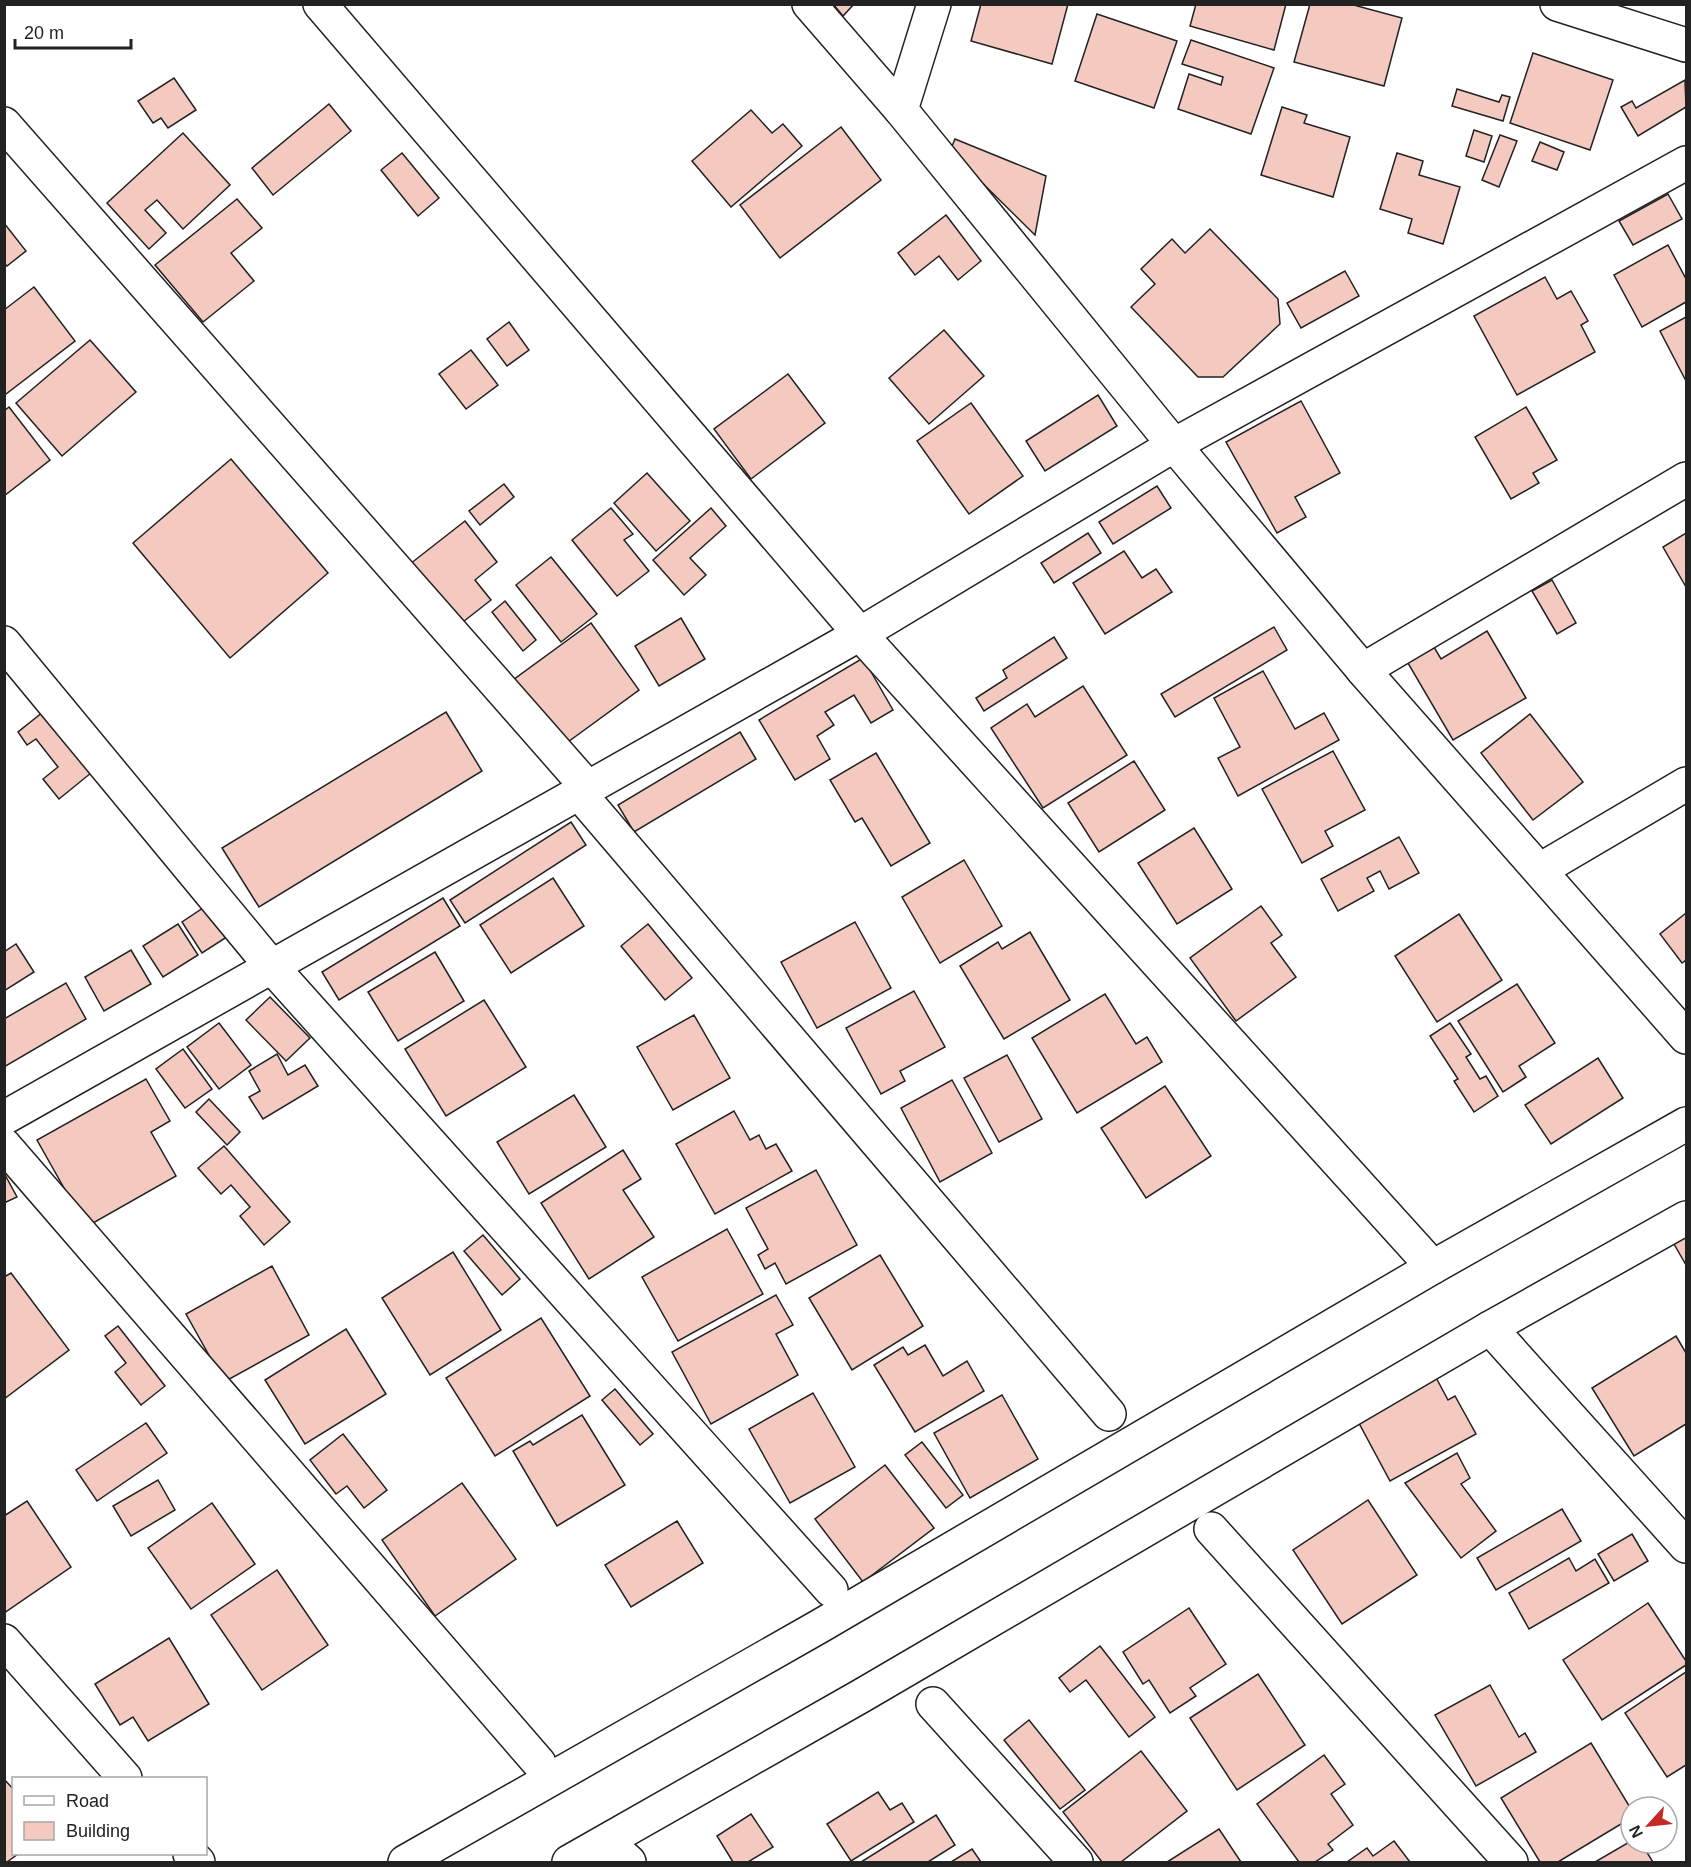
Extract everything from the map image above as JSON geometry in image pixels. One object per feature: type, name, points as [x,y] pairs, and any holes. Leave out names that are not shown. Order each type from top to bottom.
[{"type":"street","points":[[320,4],[860,634],[1433,1267]]},
{"type":"street","points":[[809,4],[901,110],[1174,445],[1363,670],[1686,1037]]},
{"type":"street","points":[[901,110],[934,4]]},
{"type":"street","points":[[1557,4],[1686,45]]},
{"type":"street","points":[[4,124],[584,790],[1109,1414]]},
{"type":"street","points":[[539,1763],[6,1122],[272,967],[860,634],[1174,445],[1686,163]]},
{"type":"street","points":[[1363,670],[1686,479]]},
{"type":"street","points":[[4,643],[272,967],[831,1590]]},
{"type":"street","points":[[1540,870],[1686,784]]},
{"type":"street","points":[[405,1863],[820,1626],[1433,1267],[1686,1125]]},
{"type":"street","points":[[568,1863],[861,1696],[1490,1328],[1686,1218]]},
{"type":"street","points":[[1490,1328],[1686,1546]]},
{"type":"street","points":[[1211,1529],[1511,1863]]},
{"type":"street","points":[[4,1641],[123,1777]]},
{"type":"street","points":[[933,1704],[1076,1863]]},
{"type":"building","points":[[833,4],[854,4],[843,16]]},
{"type":"building","points":[[981,4],[1068,4],[1052,64],[971,41]]},
{"type":"building","points":[[1196,4],[1286,4],[1274,50],[1190,26]]},
{"type":"building","points":[[1310,4],[1350,4],[1402,18],[1384,86],[1294,62]]},
{"type":"building","points":[[1097,14],[1177,41],[1154,108],[1075,81]]},
{"type":"building","points":[[1191,40],[1274,68],[1251,134],[1178,109],[1189,74],[1221,85],[1223,77],[1182,64]]},
{"type":"building","points":[[1533,53],[1613,80],[1590,150],[1510,123]]},
{"type":"building","points":[[174,78],[196,110],[168,128],[161,118],[153,123],[138,101]]},
{"type":"building","points":[[1685,80],[1686,107],[1638,136],[1621,107],[1632,101],[1636,108]]},
{"type":"building","points":[[1457,89],[1499,102],[1502,95],[1510,97],[1503,121],[1452,106]]},
{"type":"building","points":[[329,104],[351,131],[273,195],[252,168]]},
{"type":"building","points":[[1282,107],[1307,115],[1304,123],[1350,137],[1333,197],[1261,175]]},
{"type":"building","points":[[751,110],[772,133],[783,124],[802,146],[731,207],[692,161]]},
{"type":"building","points":[[841,127],[881,180],[780,258],[740,205]]},
{"type":"building","points":[[1474,130],[1492,136],[1484,162],[1466,156]]},
{"type":"building","points":[[183,133],[230,185],[183,229],[157,200],[145,210],[166,233],[149,249],[107,203]]},
{"type":"building","points":[[1500,135],[1517,141],[1499,187],[1482,180]]},
{"type":"building","points":[[955,139],[1046,176],[1035,235],[950,151]]},
{"type":"building","points":[[1540,142],[1564,152],[1557,170],[1532,161]]},
{"type":"building","points":[[402,153],[439,198],[418,216],[381,170]]},
{"type":"building","points":[[1397,153],[1423,161],[1419,175],[1460,187],[1443,244],[1408,233],[1412,219],[1380,209]]},
{"type":"building","points":[[1668,194],[1682,219],[1633,245],[1619,221]]},
{"type":"building","points":[[237,199],[262,228],[231,253],[254,281],[203,322],[155,265]]},
{"type":"building","points":[[946,215],[981,261],[958,280],[939,256],[915,275],[898,253]]},
{"type":"building","points":[[4,223],[26,251],[7,266],[4,263]]},
{"type":"building","points":[[1210,229],[1278,299],[1280,324],[1223,377],[1198,377],[1131,307],[1155,284],[1141,269],[1172,239],[1185,253]]},
{"type":"building","points":[[1668,245],[1686,279],[1686,302],[1642,327],[1614,275]]},
{"type":"building","points":[[1345,271],[1359,296],[1301,328],[1287,303]]},
{"type":"building","points":[[1545,277],[1557,299],[1571,291],[1588,321],[1581,325],[1595,352],[1517,395],[1474,316]]},
{"type":"building","points":[[34,287],[75,341],[6,394],[4,392],[4,310]]},
{"type":"building","points":[[1686,317],[1686,381],[1660,331]]},
{"type":"building","points":[[509,322],[529,350],[507,366],[487,339]]},
{"type":"building","points":[[944,330],[984,376],[929,424],[889,378]]},
{"type":"building","points":[[90,340],[136,392],[62,456],[16,403]]},
{"type":"building","points":[[471,350],[498,385],[466,409],[439,374]]},
{"type":"building","points":[[788,374],[825,423],[751,479],[714,429]]},
{"type":"building","points":[[1098,395],[1117,426],[1045,471],[1026,441]]},
{"type":"building","points":[[1301,401],[1340,473],[1295,497],[1306,517],[1277,533],[1226,442]]},
{"type":"building","points":[[971,403],[1023,476],[969,514],[917,441]]},
{"type":"building","points":[[9,407],[50,460],[4,496],[4,411]]},
{"type":"building","points":[[1526,407],[1557,460],[1533,473],[1539,483],[1511,499],[1475,437]]},
{"type":"building","points":[[231,459],[328,573],[230,658],[133,543]]},
{"type":"building","points":[[647,473],[690,521],[656,551],[614,503]]},
{"type":"building","points":[[504,484],[514,497],[480,525],[469,511]]},
{"type":"building","points":[[1157,486],[1171,508],[1113,544],[1099,522]]},
{"type":"building","points":[[611,508],[633,534],[624,540],[649,571],[617,596],[572,540]]},
{"type":"building","points":[[711,508],[726,526],[690,558],[706,575],[684,595],[653,560]]},
{"type":"building","points":[[465,521],[497,562],[475,580],[491,600],[459,625],[410,564]]},
{"type":"building","points":[[1088,533],[1101,553],[1054,583],[1041,563]]},
{"type":"building","points":[[1686,533],[1686,587],[1663,547]]},
{"type":"building","points":[[1124,551],[1142,578],[1156,569],[1172,592],[1105,634],[1073,583]]},
{"type":"building","points":[[551,557],[597,614],[561,642],[516,585]]},
{"type":"building","points":[[1552,580],[1576,623],[1557,634],[1532,591]]},
{"type":"building","points":[[505,601],[536,640],[523,651],[492,612]]},
{"type":"building","points":[[681,618],[705,659],[659,686],[635,646]]},
{"type":"building","points":[[591,623],[639,690],[561,747],[513,680]]},
{"type":"building","points":[[1274,627],[1287,650],[1175,717],[1161,694]]},
{"type":"building","points":[[1487,631],[1526,698],[1453,740],[1405,658],[1431,642],[1441,659]]},
{"type":"building","points":[[1054,637],[1067,658],[984,711],[976,698],[1007,678],[1003,670]]},
{"type":"building","points":[[863,658],[893,710],[871,723],[854,695],[825,712],[834,725],[817,736],[830,759],[795,780],[759,720]]},
{"type":"building","points":[[1263,671],[1295,729],[1324,713],[1339,740],[1238,796],[1218,758],[1240,747],[1214,698]]},
{"type":"building","points":[[1083,686],[1127,755],[1043,808],[991,728],[1027,704],[1035,717]]},
{"type":"building","points":[[43,712],[91,773],[59,799],[43,779],[58,767],[36,739],[27,745],[18,732]]},
{"type":"building","points":[[446,712],[482,771],[259,907],[222,848]]},
{"type":"building","points":[[1530,714],[1583,782],[1533,820],[1481,753]]},
{"type":"building","points":[[740,732],[756,759],[634,832],[618,805]]},
{"type":"building","points":[[1333,751],[1365,810],[1325,831],[1333,846],[1302,863],[1262,789]]},
{"type":"building","points":[[876,753],[930,843],[891,866],[862,818],[855,822],[830,780]]},
{"type":"building","points":[[1134,761],[1165,810],[1099,852],[1068,803]]},
{"type":"building","points":[[571,822],[586,845],[465,923],[450,900]]},
{"type":"building","points":[[1194,828],[1232,889],[1177,924],[1138,863]]},
{"type":"building","points":[[1399,837],[1419,873],[1389,889],[1380,871],[1367,878],[1374,891],[1338,911],[1321,879]]},
{"type":"building","points":[[964,860],[1002,926],[940,963],[902,897]]},
{"type":"building","points":[[553,878],[584,926],[511,973],[480,925]]},
{"type":"building","points":[[443,898],[460,926],[339,1000],[322,972]]},
{"type":"building","points":[[212,902],[233,933],[202,953],[182,922]]},
{"type":"building","points":[[1261,906],[1282,935],[1271,943],[1296,977],[1236,1021],[1190,958]]},
{"type":"building","points":[[1686,913],[1686,960],[1682,963],[1660,934]]},
{"type":"building","points":[[1459,914],[1502,980],[1437,1022],[1395,956]]},
{"type":"building","points":[[855,922],[891,988],[817,1028],[781,962]]},
{"type":"building","points":[[178,924],[198,955],[163,977],[143,946]]},
{"type":"building","points":[[648,924],[692,978],[665,1000],[621,946]]},
{"type":"building","points":[[1030,932],[1070,1000],[1004,1039],[960,966],[998,942],[1002,949]]},
{"type":"building","points":[[16,944],[34,972],[4,991],[4,952]]},
{"type":"building","points":[[131,950],[151,984],[104,1011],[85,977]]},
{"type":"building","points":[[435,952],[464,1001],[398,1041],[368,992]]},
{"type":"building","points":[[66,983],[86,1019],[4,1067],[4,1019]]},
{"type":"building","points":[[1517,984],[1555,1043],[1519,1066],[1526,1077],[1503,1092],[1458,1021]]},
{"type":"building","points":[[914,991],[945,1047],[900,1071],[905,1081],[881,1094],[846,1028]]},
{"type":"building","points":[[1105,994],[1136,1044],[1147,1037],[1162,1062],[1077,1113],[1032,1038]]},
{"type":"building","points":[[270,997],[310,1038],[286,1061],[246,1020]]},
{"type":"building","points":[[484,1000],[526,1067],[446,1116],[405,1049]]},
{"type":"building","points":[[694,1015],[730,1078],[673,1110],[637,1047]]},
{"type":"building","points":[[219,1023],[251,1065],[219,1089],[187,1047]]},
{"type":"building","points":[[1450,1023],[1471,1054],[1466,1057],[1480,1079],[1486,1076],[1498,1096],[1474,1112],[1454,1081],[1458,1079],[1430,1036]]},
{"type":"building","points":[[183,1049],[212,1089],[185,1108],[156,1069]]},
{"type":"building","points":[[277,1054],[288,1075],[305,1065],[318,1086],[263,1119],[249,1097],[260,1091],[249,1071]]},
{"type":"building","points":[[1007,1055],[1042,1119],[999,1142],[964,1078]]},
{"type":"building","points":[[1598,1058],[1623,1098],[1551,1144],[1525,1105]]},
{"type":"building","points":[[146,1079],[170,1121],[151,1132],[176,1176],[86,1227],[37,1140]]},
{"type":"building","points":[[952,1080],[992,1153],[940,1182],[901,1108]]},
{"type":"building","points":[[1165,1086],[1211,1156],[1146,1198],[1101,1128]]},
{"type":"building","points":[[574,1095],[606,1147],[529,1194],[497,1142]]},
{"type":"building","points":[[209,1099],[240,1132],[227,1145],[196,1112]]},
{"type":"building","points":[[734,1111],[750,1140],[759,1135],[766,1149],[776,1144],[792,1171],[715,1214],[676,1144]]},
{"type":"building","points":[[224,1146],[290,1222],[264,1245],[240,1216],[250,1207],[231,1185],[221,1194],[198,1168]]},
{"type":"building","points":[[623,1150],[641,1179],[623,1190],[654,1237],[589,1279],[541,1203]]},
{"type":"building","points":[[816,1170],[857,1245],[786,1284],[775,1263],[765,1269],[758,1255],[768,1249],[746,1208]]},
{"type":"building","points":[[4,1173],[17,1197],[4,1203]]},
{"type":"building","points":[[1686,1227],[1686,1265],[1670,1237]]},
{"type":"building","points":[[727,1229],[763,1294],[678,1341],[642,1277]]},
{"type":"building","points":[[483,1235],[520,1279],[502,1295],[464,1251]]},
{"type":"building","points":[[453,1252],[501,1330],[430,1375],[382,1298]]},
{"type":"building","points":[[880,1255],[923,1326],[852,1370],[809,1298]]},
{"type":"building","points":[[272,1266],[309,1335],[224,1382],[186,1314]]},
{"type":"building","points":[[11,1273],[69,1350],[4,1399],[4,1277]]},
{"type":"building","points":[[776,1295],[793,1325],[776,1334],[798,1375],[711,1424],[672,1352]]},
{"type":"building","points":[[541,1318],[590,1396],[495,1456],[446,1378]]},
{"type":"building","points":[[118,1326],[165,1386],[141,1405],[115,1372],[126,1363],[105,1336]]},
{"type":"building","points":[[346,1329],[386,1394],[305,1444],[265,1380]]},
{"type":"building","points":[[1676,1336],[1686,1353],[1686,1424],[1634,1456],[1592,1388]]},
{"type":"building","points":[[925,1345],[943,1376],[967,1361],[984,1391],[915,1432],[874,1365],[903,1347],[908,1355]]},
{"type":"building","points":[[1432,1370],[1448,1400],[1455,1396],[1476,1434],[1390,1481],[1353,1412]]},
{"type":"building","points":[[615,1389],[653,1434],[640,1445],[602,1400]]},
{"type":"building","points":[[813,1393],[855,1467],[790,1503],[749,1429]]},
{"type":"building","points":[[1002,1395],[1038,1459],[970,1498],[934,1433]]},
{"type":"building","points":[[582,1415],[625,1485],[557,1526],[513,1451],[530,1441],[533,1445]]},
{"type":"building","points":[[146,1423],[167,1453],[97,1501],[76,1470]]},
{"type":"building","points":[[343,1434],[387,1490],[364,1508],[347,1486],[336,1494],[310,1460]]},
{"type":"building","points":[[922,1442],[963,1495],[946,1508],[905,1455]]},
{"type":"building","points":[[1457,1453],[1470,1478],[1461,1484],[1496,1531],[1461,1558],[1405,1483]]},
{"type":"building","points":[[885,1465],[934,1528],[863,1582],[815,1519]]},
{"type":"building","points":[[158,1480],[175,1510],[131,1536],[113,1506]]},
{"type":"building","points":[[462,1483],[516,1559],[435,1616],[382,1540]]},
{"type":"building","points":[[1368,1500],[1417,1575],[1342,1624],[1293,1550]]},
{"type":"building","points":[[27,1501],[71,1567],[4,1613],[4,1516]]},
{"type":"building","points":[[212,1503],[255,1564],[191,1609],[148,1548]]},
{"type":"building","points":[[1562,1509],[1581,1541],[1496,1590],[1477,1558]]},
{"type":"building","points":[[677,1521],[703,1563],[631,1607],[605,1565]]},
{"type":"building","points":[[1632,1534],[1648,1561],[1614,1581],[1598,1554]]},
{"type":"building","points":[[1569,1558],[1576,1571],[1595,1559],[1609,1583],[1529,1629],[1509,1593]]},
{"type":"building","points":[[277,1570],[328,1645],[262,1690],[211,1615]]},
{"type":"building","points":[[1648,1603],[1686,1661],[1686,1665],[1602,1720],[1563,1660]]},
{"type":"building","points":[[1189,1608],[1226,1664],[1190,1688],[1196,1696],[1170,1713],[1149,1680],[1143,1684],[1123,1652]]},
{"type":"building","points":[[169,1638],[209,1704],[148,1741],[133,1717],[120,1725],[95,1684]]},
{"type":"building","points":[[1100,1646],[1155,1717],[1129,1737],[1086,1680],[1070,1692],[1059,1678]]},
{"type":"building","points":[[1686,1672],[1686,1765],[1667,1777],[1625,1713]]},
{"type":"building","points":[[1258,1674],[1305,1745],[1237,1790],[1190,1718]]},
{"type":"building","points":[[1490,1685],[1519,1737],[1525,1733],[1536,1752],[1476,1786],[1435,1715]]},
{"type":"building","points":[[1029,1720],[1085,1790],[1060,1809],[1004,1740]]},
{"type":"building","points":[[1591,1743],[1623,1795],[1619,1795],[1619,1825],[1558,1862],[1540,1862],[1501,1798]]},
{"type":"building","points":[[1141,1751],[1187,1811],[1121,1862],[1102,1862],[1063,1812]]},
{"type":"building","points":[[1324,1755],[1345,1784],[1331,1794],[1353,1825],[1328,1844],[1333,1850],[1315,1862],[1299,1862],[1257,1804]]},
{"type":"building","points":[[4,1779],[12,1788],[12,1855],[17,1855],[4,1862]]},
{"type":"building","points":[[878,1792],[890,1810],[902,1803],[914,1822],[851,1861],[827,1824]]},
{"type":"building","points":[[751,1814],[773,1847],[748,1862],[733,1862],[717,1836]]},
{"type":"building","points":[[936,1815],[955,1845],[928,1862],[861,1862]]},
{"type":"building","points":[[1219,1829],[1241,1862],[1167,1862]]},
{"type":"building","points":[[1394,1841],[1410,1862],[1347,1862],[1367,1848],[1373,1856]]},
{"type":"building","points":[[1619,1848],[1619,1855],[1649,1855],[1653,1862],[1595,1862]]},
{"type":"building","points":[[972,1849],[981,1862],[951,1862]]}]
